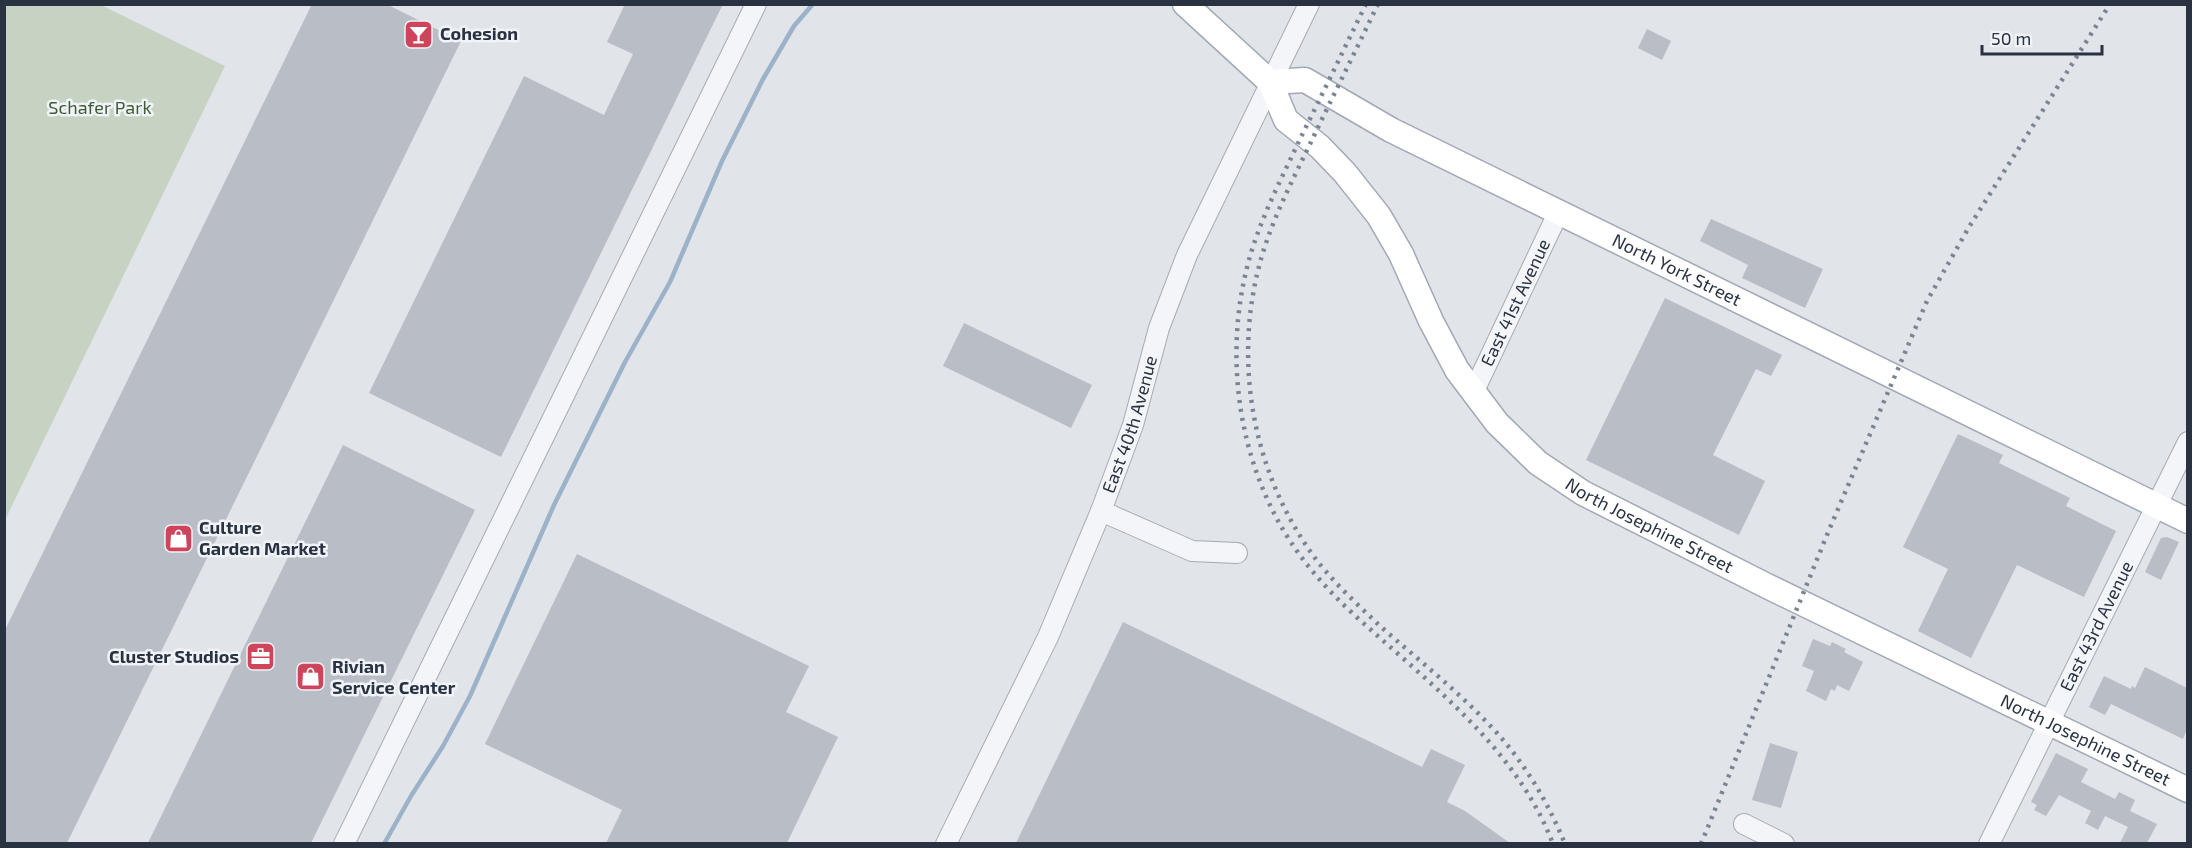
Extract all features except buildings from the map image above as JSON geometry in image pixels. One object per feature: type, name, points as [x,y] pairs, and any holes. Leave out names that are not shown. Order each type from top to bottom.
[{"type":"main road","points":[[1185,4],[1270,82]]},
{"type":"main road","name":"North York Street","points":[[1270,82],[1305,80],[1391,130],[2187,521]]},
{"type":"main road","name":"North Josephine Street","points":[[1270,82],[1286,120],[1320,147],[1345,173],[1379,216],[1406,263],[1446,353],[1473,393],[1524,452],[1583,493],[1783,594],[2187,790]]},
{"type":"street","points":[[344,843],[756,4]]},
{"type":"street","name":"East 40th Avenue","points":[[946,843],[1048,637],[1101,511],[1133,425],[1169,299],[1186,255],[1308,4]]},
{"type":"street","name":"East 41st Avenue","points":[[1473,393],[1559,211]]},
{"type":"street","name":"East 43rd Avenue","points":[[1989,843],[2187,442]]},
{"type":"street","points":[[1101,511],[1192,551],[1238,553]]},
{"type":"street","points":[[1744,824],[1784,843]]},
{"type":"green space","name":"Schafer Park","points":[[5,4],[101,5],[225,66],[5,520]]},
{"type":"waterway","points":[[384,844],[470,696],[554,505],[625,362],[670,282],[722,161],[763,79],[794,26],[813,4]]},
{"type":"railway","points":[[1366,4],[1272,198],[1246,269],[1237,341],[1237,378],[1249,450],[1276,517],[1295,549],[1343,604],[1475,726],[1520,781],[1538,811],[1553,844]]},
{"type":"railway","points":[[1378,4],[1286,195],[1264,249],[1254,289],[1249,329],[1248,369],[1253,410],[1262,449],[1275,487],[1293,524],[1315,558],[1362,609],[1456,692],[1508,746],[1535,785],[1565,844]]},
{"type":"railway","points":[[1701,844],[1829,530],[1927,301],[1969,227],[2110,4]]},
{"type":"place","name":"Cohesion","points":[[419,34]]},
{"type":"place","name":"Culture Garden Market","points":[[178,538]]},
{"type":"place","name":"Cluster Studios","points":[[260,657]]},
{"type":"place","name":"Rivian Service Center","points":[[311,677]]}]
